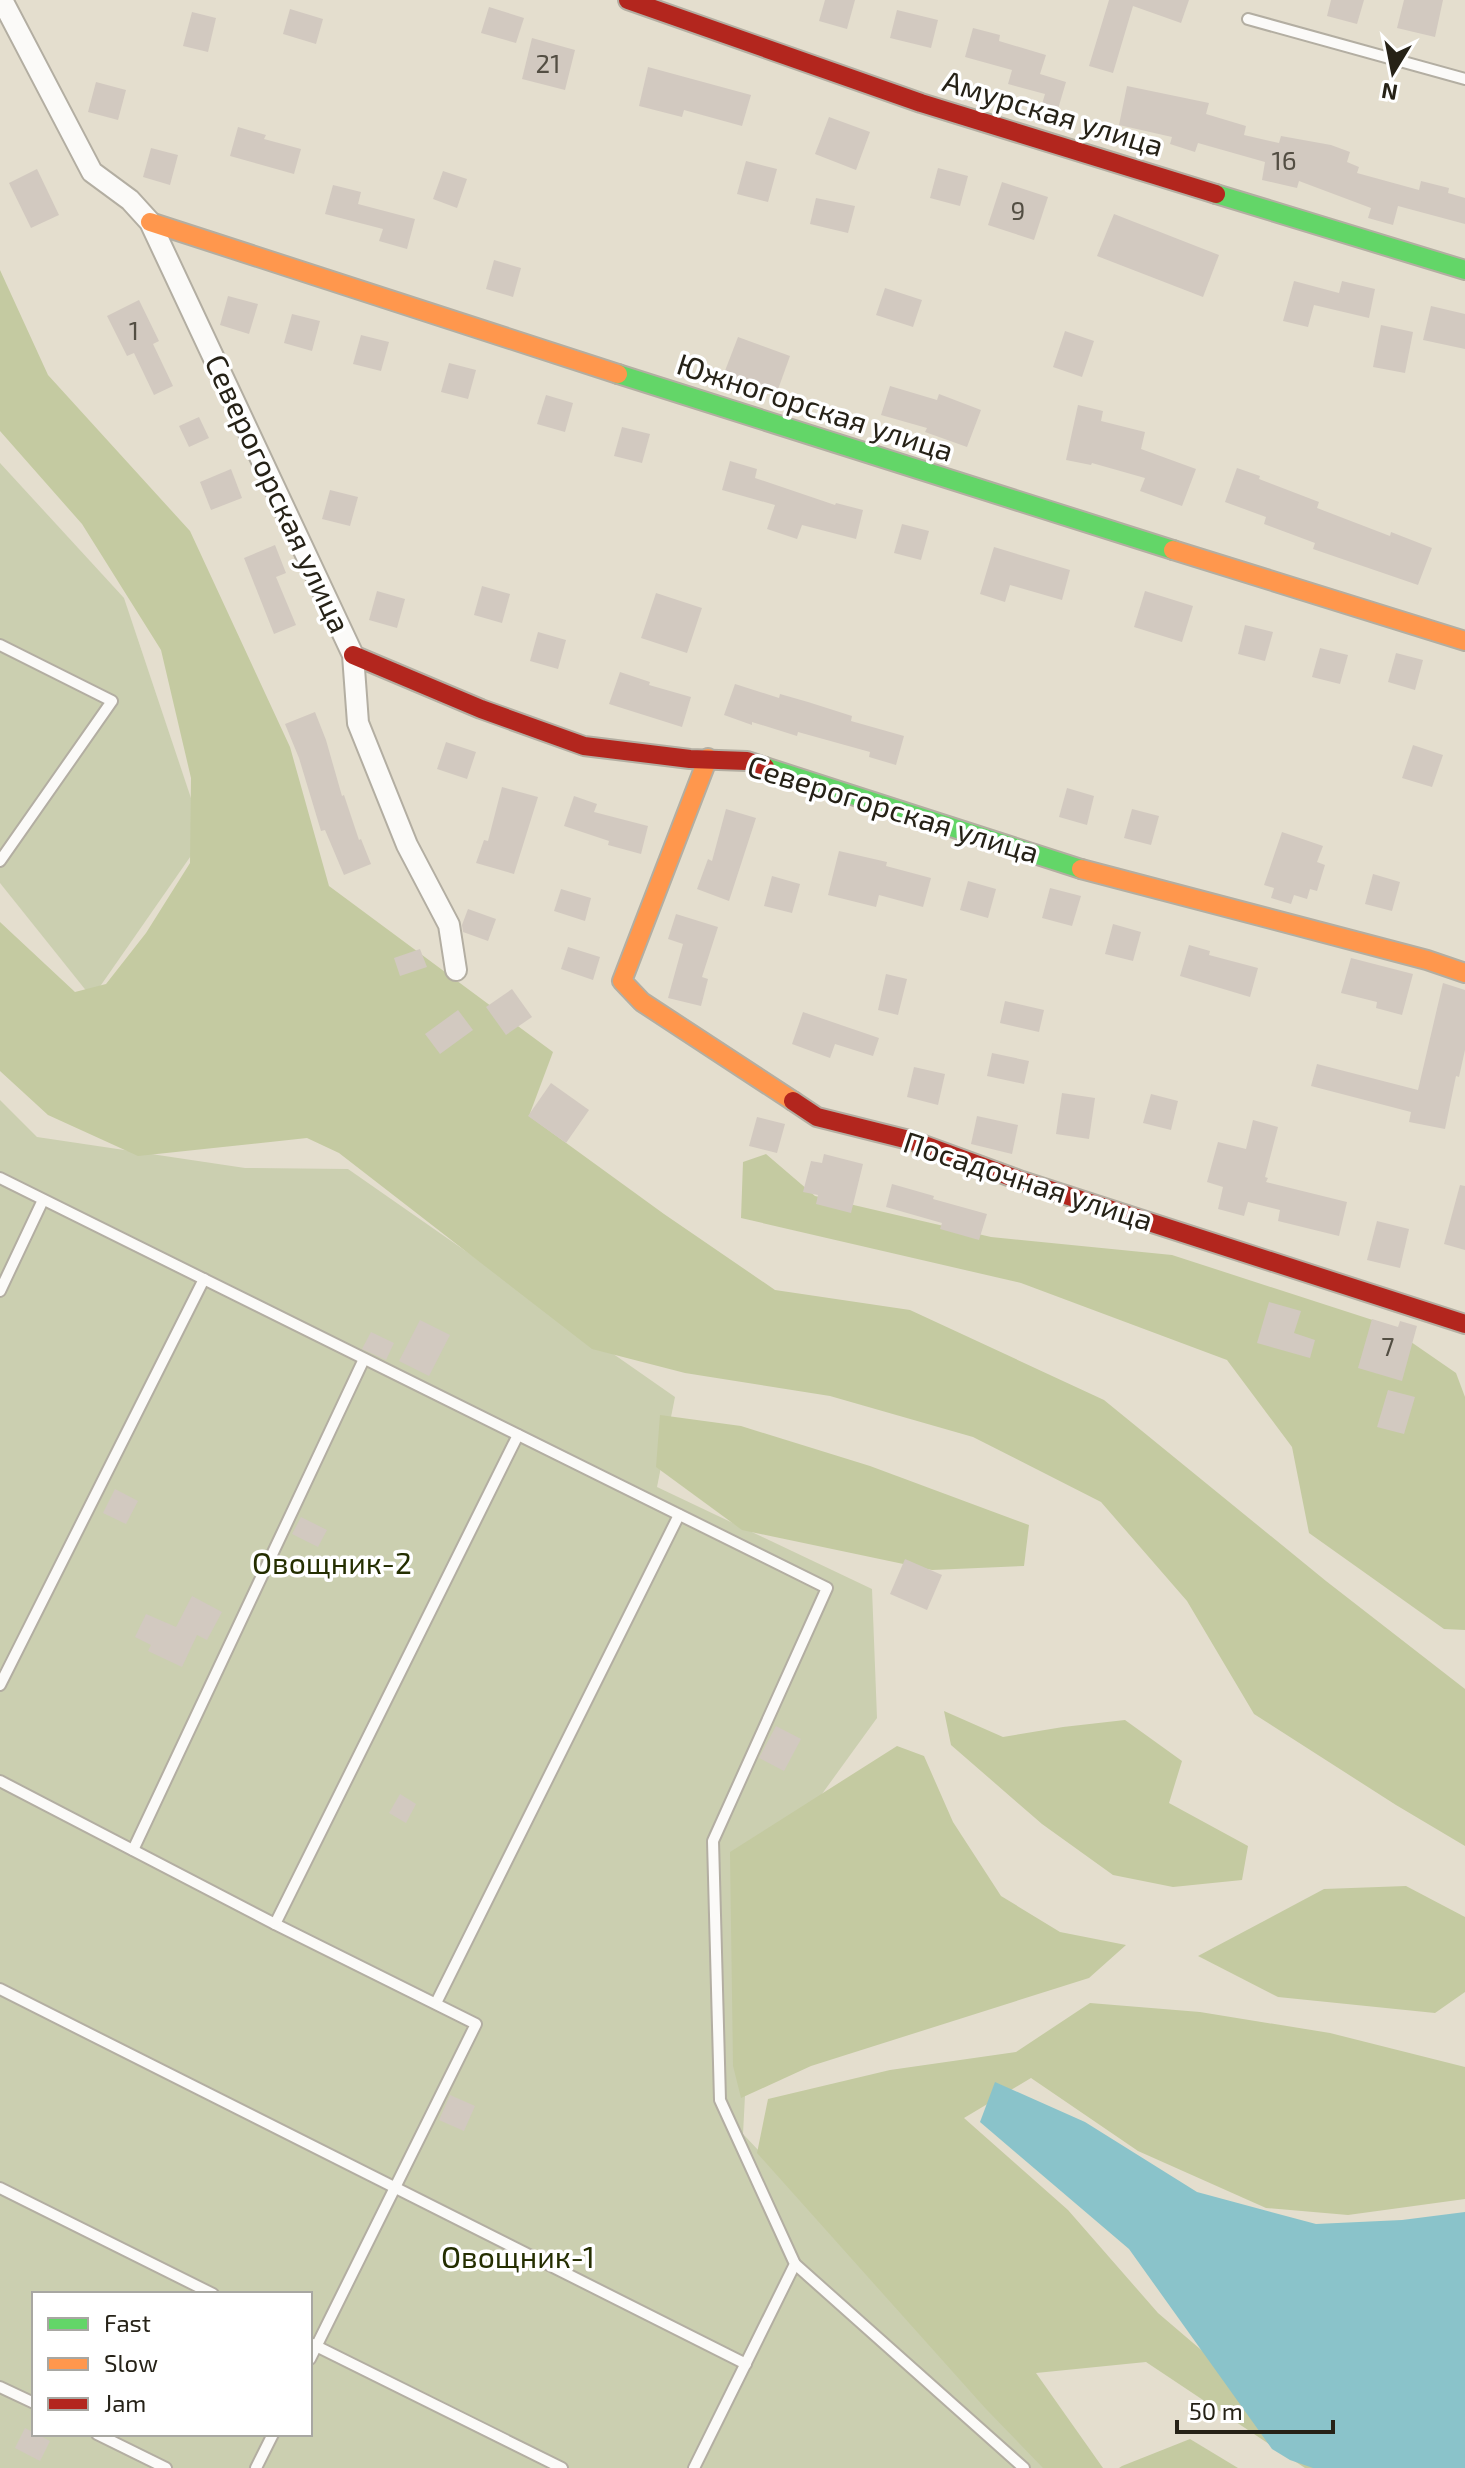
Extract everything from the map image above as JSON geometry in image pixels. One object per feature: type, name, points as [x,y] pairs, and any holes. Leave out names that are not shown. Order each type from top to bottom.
[{"type":"street","name":"Северогорская улица","points":[[2,0],[92,172],[130,200],[150,222],[353,655],[481,709],[584,746],[690,759],[747,761],[1067,865],[1427,960],[1465,973]]},
{"type":"street","name":"Амурская улица","points":[[628,0],[921,103],[1465,270]]},
{"type":"street","name":"Южногорская улица","points":[[150,222],[783,429],[1465,641]]},
{"type":"street","points":[[353,655],[358,723],[407,845],[449,925],[456,970]]},
{"type":"street","name":"Посадочная улица","points":[[708,758],[622,981],[642,1002],[817,1117],[913,1141],[1022,1181],[1465,1324]]},
{"type":"lane","points":[[1248,19],[1465,79]]},
{"type":"lane","points":[[0,645],[112,701],[0,861]]},
{"type":"lane","points":[[0,1178],[827,1588],[713,1841],[720,2100],[795,2264],[1024,2468]]},
{"type":"lane","points":[[0,1291],[43,1200]]},
{"type":"lane","points":[[0,1685],[204,1279]]},
{"type":"lane","points":[[133,1850],[364,1359]]},
{"type":"lane","points":[[275,1924],[518,1435]]},
{"type":"lane","points":[[436,2003],[679,1515]]},
{"type":"lane","points":[[0,1781],[476,2024],[397,2189],[313,2344],[562,2468]]},
{"type":"lane","points":[[0,1989],[746,2364]]},
{"type":"lane","points":[[0,2188],[209,2292]]},
{"type":"lane","points":[[694,2468],[795,2264]]},
{"type":"lane","points":[[0,2387],[32,2402]]},
{"type":"lane","points":[[101,2436],[166,2468]]},
{"type":"lane","points":[[256,2468],[272,2436]]},
{"type":"green space","points":[[0,270],[48,375],[190,531],[290,747],[329,886],[553,1052],[529,1116],[775,1290],[910,1310],[1104,1400],[1326,1581],[1465,1689],[1465,1846],[1254,1714],[1187,1601],[1101,1502],[973,1437],[830,1396],[685,1373],[592,1349],[339,1153],[307,1138],[138,1156],[48,1115],[0,1071],[0,922],[75,992],[106,984],[146,933],[190,863],[191,778],[161,650],[82,524],[0,431]]},
{"type":"green space","points":[[0,463],[124,598],[204,837],[92,998],[0,883]]},
{"type":"green space","points":[[0,1100],[37,1137],[245,1168],[348,1169],[675,1397],[657,1487],[872,1589],[877,1718],[756,1885],[743,2134],[1058,2468],[0,2468]]},
{"type":"green space","points":[[766,1154],[815,1196],[991,1237],[1172,1255],[1385,1324],[1456,1373],[1465,1397],[1465,1630],[1444,1629],[1309,1533],[1292,1447],[1227,1360],[1021,1283],[741,1218],[743,1162]]},
{"type":"green space","points":[[660,1415],[741,1426],[870,1466],[1029,1525],[1024,1566],[932,1570],[742,1530],[656,1467]]},
{"type":"green space","points":[[944,1711],[1003,1737],[1125,1720],[1182,1761],[1169,1803],[1248,1846],[1242,1880],[1173,1887],[1113,1875],[1042,1824],[951,1745]]},
{"type":"green space","points":[[897,1746],[924,1756],[953,1822],[1001,1896],[1060,1932],[1126,1945],[1089,1978],[811,2066],[741,2098],[733,2066],[730,1852]]},
{"type":"green space","points":[[1406,1886],[1465,1917],[1465,1992],[1435,2013],[1278,1997],[1198,1956],[1324,1889]]},
{"type":"green space","points":[[1090,2003],[1200,2012],[1330,2033],[1465,2067],[1465,2199],[1348,2215],[1266,2208],[1138,2151],[1031,2078],[964,2118],[1068,2210],[1158,2313],[1261,2401],[1380,2468],[1305,2468],[1146,2362],[1036,2373],[1103,2468],[1043,2468],[986,2409],[757,2153],[768,2099],[890,2070],[1016,2052]]},
{"type":"green space","points":[[1190,2439],[1238,2468],[1119,2468],[1122,2466]]},
{"type":"water","points":[[995,2082],[1085,2122],[1197,2192],[1316,2224],[1402,2220],[1465,2212],[1465,2468],[1313,2468],[1290,2460],[1272,2449],[1129,2249],[980,2122]]},
{"type":"building","points":[[825,0],[855,0],[847,29],[819,21]]},
{"type":"building","points":[[1109,0],[1189,0],[1181,23],[1133,6],[1113,73],[1089,66]]},
{"type":"building","points":[[1331,0],[1364,0],[1357,24],[1327,16]]},
{"type":"building","points":[[1404,0],[1443,0],[1435,37],[1397,28]]},
{"type":"building","points":[[489,7],[524,18],[516,43],[481,33]]},
{"type":"building","points":[[290,9],[323,19],[316,44],[283,34]]},
{"type":"building","points":[[897,10],[938,20],[931,48],[890,38]]},
{"type":"building","points":[[192,12],[216,18],[208,52],[183,46]]},
{"type":"building","points":[[973,28],[1000,35],[999,41],[1046,55],[1040,74],[1066,82],[1053,126],[1037,121],[1045,94],[1008,84],[1012,70],[965,57]]},
{"type":"building","points":[[532,38],[575,50],[565,90],[522,79]]},
{"type":"building","points":[[648,67],[751,95],[742,126],[684,110],[682,117],[639,106]]},
{"type":"building","points":[[96,82],[126,90],[118,120],[88,112]]},
{"type":"building","points":[[1127,86],[1209,103],[1206,114],[1246,126],[1244,135],[1279,143],[1281,136],[1331,145],[1350,152],[1347,162],[1359,167],[1357,173],[1419,190],[1421,181],[1449,188],[1448,193],[1465,198],[1465,224],[1398,206],[1393,225],[1368,218],[1371,208],[1299,181],[1297,188],[1262,180],[1265,162],[1198,143],[1195,152],[1170,144],[1172,137],[1119,125]]},
{"type":"building","points":[[829,117],[870,132],[856,170],[815,154]]},
{"type":"building","points":[[238,127],[266,135],[264,139],[301,149],[294,174],[230,156]]},
{"type":"building","points":[[151,148],[178,155],[170,185],[143,177]]},
{"type":"building","points":[[746,161],[777,169],[768,202],[737,194]]},
{"type":"building","points":[[938,168],[968,176],[960,206],[930,198]]},
{"type":"building","points":[[37,169],[59,215],[31,228],[9,183]]},
{"type":"building","points":[[443,171],[467,179],[457,208],[433,199]]},
{"type":"building","points":[[1002,182],[1048,197],[1034,240],[988,225]]},
{"type":"building","points":[[333,185],[361,192],[358,204],[415,219],[407,249],[379,241],[383,229],[325,214]]},
{"type":"building","points":[[816,198],[855,206],[848,233],[810,224]]},
{"type":"building","points":[[1114,214],[1219,255],[1203,297],[1097,256]]},
{"type":"building","points":[[494,260],[521,268],[513,297],[486,289]]},
{"type":"building","points":[[1294,281],[1339,293],[1342,281],[1375,289],[1369,318],[1314,305],[1308,327],[1283,321]]},
{"type":"building","points":[[885,288],[922,300],[913,327],[876,315]]},
{"type":"building","points":[[228,296],[258,304],[249,334],[220,325]]},
{"type":"building","points":[[139,300],[159,341],[153,344],[173,386],[154,395],[134,353],[127,356],[107,316]]},
{"type":"building","points":[[1431,306],[1465,314],[1465,349],[1423,340]]},
{"type":"building","points":[[292,314],[320,321],[312,351],[284,343]]},
{"type":"building","points":[[1381,325],[1413,332],[1405,373],[1373,367]]},
{"type":"building","points":[[1065,331],[1094,341],[1082,377],[1053,367]]},
{"type":"building","points":[[361,335],[389,342],[381,371],[353,364]]},
{"type":"building","points":[[738,337],[790,356],[776,395],[723,376]]},
{"type":"building","points":[[449,363],[476,370],[468,399],[441,392]]},
{"type":"building","points":[[890,386],[937,400],[939,394],[981,410],[967,447],[925,432],[927,428],[881,415]]},
{"type":"building","points":[[546,395],[573,403],[565,432],[537,424]]},
{"type":"building","points":[[1078,405],[1103,411],[1101,421],[1145,432],[1141,449],[1196,469],[1182,506],[1140,491],[1145,478],[1092,463],[1066,460]]},
{"type":"building","points":[[199,417],[209,438],[189,447],[179,426]]},
{"type":"building","points":[[622,427],[650,434],[642,463],[614,456]]},
{"type":"building","points":[[730,461],[757,469],[755,478],[835,505],[863,510],[856,539],[802,525],[797,539],[767,529],[775,505],[722,490]]},
{"type":"building","points":[[1237,468],[1319,502],[1317,508],[1390,536],[1391,532],[1432,548],[1418,585],[1313,549],[1315,543],[1264,524],[1266,517],[1225,502]]},
{"type":"building","points":[[231,469],[242,498],[211,510],[200,482]]},
{"type":"building","points":[[330,490],[358,497],[350,526],[322,519]]},
{"type":"building","points":[[902,524],[929,531],[921,560],[894,553]]},
{"type":"building","points":[[275,545],[286,573],[276,577],[296,625],[274,634],[244,558]]},
{"type":"building","points":[[994,547],[1070,570],[1062,600],[1010,585],[1005,602],[980,594]]},
{"type":"building","points":[[482,586],[510,594],[502,623],[474,615]]},
{"type":"building","points":[[377,591],[405,599],[397,628],[369,620]]},
{"type":"building","points":[[1145,591],[1193,606],[1182,642],[1134,627]]},
{"type":"building","points":[[656,593],[702,608],[687,653],[641,638]]},
{"type":"building","points":[[1245,625],[1273,632],[1265,661],[1238,654]]},
{"type":"building","points":[[538,632],[566,640],[558,669],[530,661]]},
{"type":"building","points":[[1320,648],[1348,655],[1340,684],[1312,677]]},
{"type":"building","points":[[1396,653],[1423,660],[1415,690],[1388,682]]},
{"type":"building","points":[[620,672],[650,682],[649,685],[691,697],[682,727],[609,704]]},
{"type":"building","points":[[735,684],[779,698],[780,694],[808,702],[852,716],[851,721],[904,736],[896,765],[869,757],[870,752],[798,732],[797,736],[752,722],[752,725],[724,715]]},
{"type":"building","points":[[315,712],[342,796],[371,864],[344,875],[325,830],[321,831],[299,758],[285,724]]},
{"type":"building","points":[[446,742],[476,752],[467,779],[437,769]]},
{"type":"building","points":[[1413,745],[1443,755],[1432,787],[1402,778]]},
{"type":"building","points":[[502,787],[538,797],[514,874],[476,863],[484,840],[488,841]]},
{"type":"building","points":[[1067,788],[1094,796],[1087,825],[1059,817]]},
{"type":"building","points":[[574,796],[597,804],[594,812],[648,826],[641,854],[608,845],[609,841],[564,826]]},
{"type":"building","points":[[726,809],[756,818],[729,901],[697,889],[708,859],[712,861]]},
{"type":"building","points":[[1132,809],[1159,816],[1151,845],[1124,838]]},
{"type":"building","points":[[1282,832],[1323,846],[1317,862],[1325,865],[1317,891],[1310,889],[1307,899],[1294,895],[1291,904],[1271,898],[1274,888],[1264,885]]},
{"type":"building","points":[[839,851],[887,862],[886,866],[931,878],[923,907],[879,895],[876,907],[828,895]]},
{"type":"building","points":[[1373,874],[1400,882],[1392,911],[1365,904]]},
{"type":"building","points":[[772,876],[800,884],[792,913],[764,906]]},
{"type":"building","points":[[968,881],[996,889],[988,918],[960,910]]},
{"type":"building","points":[[1050,888],[1081,896],[1072,926],[1042,918]]},
{"type":"building","points":[[561,889],[591,898],[585,921],[554,911]]},
{"type":"building","points":[[468,909],[496,919],[488,941],[463,932],[462,925]]},
{"type":"building","points":[[676,914],[718,927],[702,977],[708,979],[701,1006],[668,998],[683,944],[668,939]]},
{"type":"building","points":[[1113,924],[1141,932],[1133,961],[1105,954]]},
{"type":"building","points":[[1189,945],[1210,951],[1209,955],[1258,968],[1250,997],[1180,976]]},
{"type":"building","points":[[568,947],[600,957],[593,980],[561,969]]},
{"type":"building","points":[[420,949],[427,967],[400,976],[394,958]]},
{"type":"building","points":[[1351,958],[1413,974],[1402,1015],[1376,1008],[1377,1002],[1341,993]]},
{"type":"building","points":[[886,974],[907,979],[898,1015],[878,1010]]},
{"type":"building","points":[[1443,983],[1465,990],[1465,1050],[1445,1129],[1409,1122],[1411,1112],[1311,1086],[1317,1064],[1418,1090]]},
{"type":"building","points":[[512,989],[532,1017],[506,1035],[486,1007]]},
{"type":"building","points":[[1005,1001],[1044,1010],[1039,1032],[1000,1023]]},
{"type":"building","points":[[458,1010],[473,1030],[440,1054],[425,1034]]},
{"type":"building","points":[[803,1012],[879,1038],[873,1056],[835,1044],[830,1058],[792,1044]]},
{"type":"building","points":[[992,1053],[1029,1061],[1024,1084],[987,1076]]},
{"type":"building","points":[[914,1067],[945,1074],[938,1105],[907,1097]]},
{"type":"building","points":[[551,1083],[589,1110],[566,1143],[528,1116]]},
{"type":"building","points":[[1062,1093],[1095,1098],[1089,1139],[1056,1134]]},
{"type":"building","points":[[1151,1094],[1178,1101],[1171,1130],[1143,1123]]},
{"type":"building","points":[[977,1116],[1018,1125],[1012,1154],[971,1144]]},
{"type":"building","points":[[757,1117],[785,1124],[777,1153],[749,1146]]},
{"type":"building","points":[[1253,1120],[1278,1127],[1266,1182],[1347,1202],[1339,1236],[1278,1221],[1280,1210],[1248,1202],[1244,1216],[1218,1209],[1223,1187],[1207,1182],[1218,1142],[1246,1149]]},
{"type":"building","points":[[824,1154],[863,1164],[851,1213],[816,1204],[818,1195],[803,1192],[811,1161],[822,1163]]},
{"type":"building","points":[[892,1184],[987,1214],[979,1240],[940,1229],[942,1223],[886,1207]]},
{"type":"building","points":[[1460,1185],[1465,1186],[1465,1250],[1444,1244]]},
{"type":"building","points":[[1377,1221],[1409,1229],[1400,1268],[1367,1260]]},
{"type":"building","points":[[1269,1302],[1301,1311],[1294,1333],[1315,1340],[1310,1358],[1257,1343]]},
{"type":"building","points":[[1372,1319],[1398,1327],[1400,1321],[1417,1326],[1402,1381],[1358,1368]]},
{"type":"building","points":[[420,1320],[450,1335],[429,1376],[399,1361]]},
{"type":"building","points":[[371,1332],[394,1343],[386,1360],[362,1349]]},
{"type":"building","points":[[1388,1390],[1415,1397],[1404,1434],[1377,1427]]},
{"type":"building","points":[[115,1489],[138,1501],[126,1524],[103,1513]]},
{"type":"building","points":[[301,1517],[327,1530],[318,1547],[292,1534]]},
{"type":"building","points":[[905,1559],[942,1575],[927,1610],[890,1594]]},
{"type":"building","points":[[192,1596],[222,1612],[207,1640],[197,1635],[182,1667],[148,1651],[151,1645],[135,1637],[146,1614],[176,1627]]},
{"type":"building","points":[[776,1726],[801,1739],[784,1771],[759,1758]]},
{"type":"building","points":[[400,1794],[416,1804],[406,1823],[389,1813]]},
{"type":"building","points":[[450,2095],[475,2106],[464,2131],[439,2120]]},
{"type":"building","points":[[25,2428],[32,2432],[32,2436],[50,2441],[40,2461],[15,2448]]},
{"type":"traffic: fast","points":[[1216,194],[1465,270]]},
{"type":"traffic: fast","points":[[618,374],[1173,550]]},
{"type":"traffic: fast","points":[[765,767],[1081,869]]},
{"type":"traffic: slow","points":[[150,222],[618,374]]},
{"type":"traffic: slow","points":[[1173,550],[1465,641]]},
{"type":"traffic: slow","points":[[708,758],[622,981],[642,1002],[793,1101]]},
{"type":"traffic: slow","points":[[1081,869],[1427,960],[1465,973]]},
{"type":"traffic: jam","points":[[628,0],[921,103],[1216,194]]},
{"type":"traffic: jam","points":[[353,655],[481,709],[584,746],[690,759],[747,761],[765,767]]},
{"type":"traffic: jam","points":[[793,1101],[817,1117],[913,1141],[1022,1181],[1465,1324]]},
{"type":"park label","name":"Овощник-2","points":[[332,1564]]},
{"type":"park label","name":"Овощник-1","points":[[518,2258]]}]
